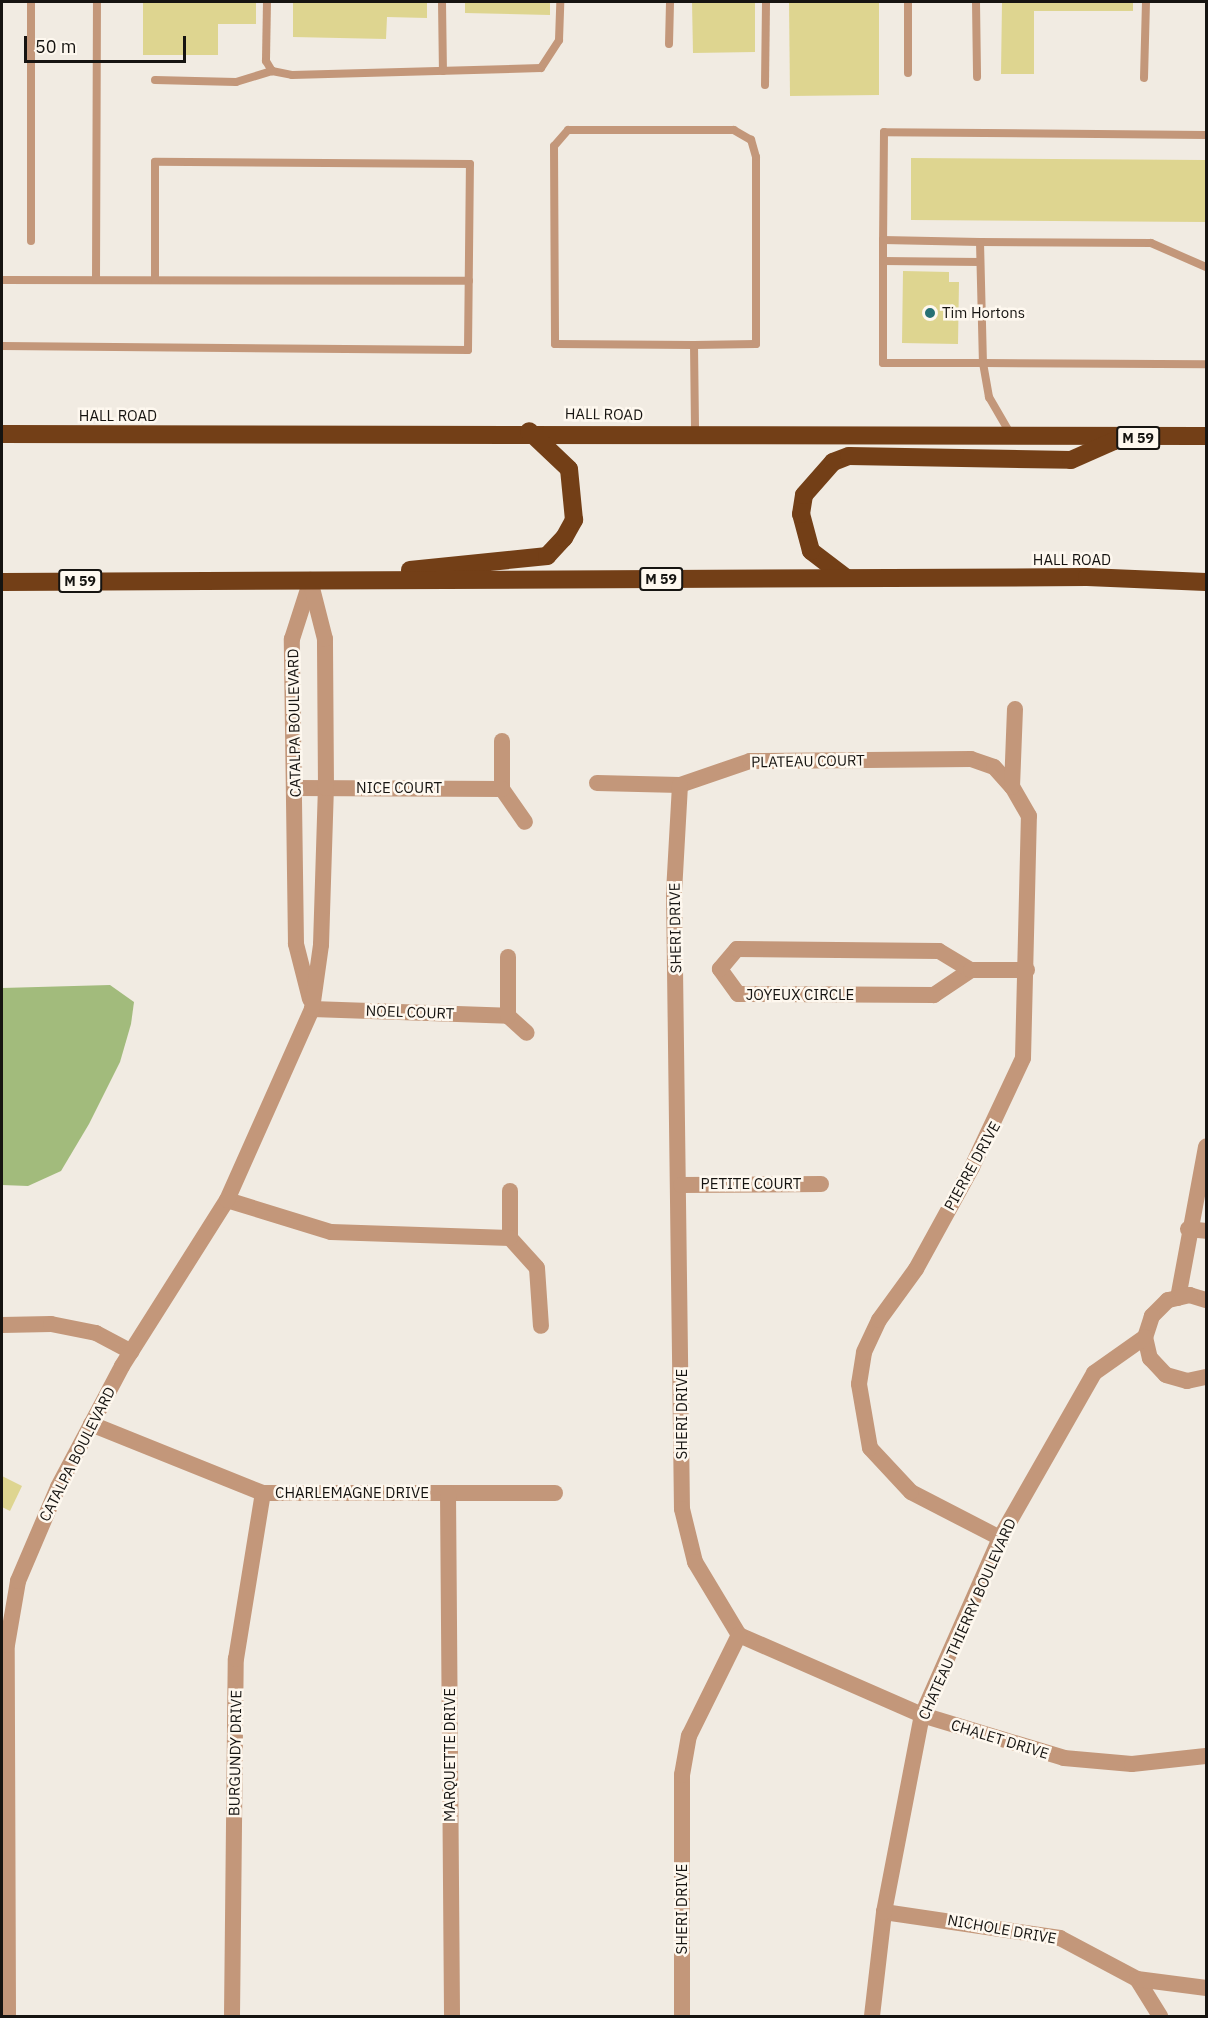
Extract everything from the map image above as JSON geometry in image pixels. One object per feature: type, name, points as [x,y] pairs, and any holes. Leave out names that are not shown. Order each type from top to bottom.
[{"type":"highway","name":"HALL ROAD","points":[[2,434],[529,431],[1011,435],[1119,439],[1206,436]]},
{"type":"highway","points":[[310,580],[547,556],[574,520],[574,498],[568,469],[529,431]]},
{"type":"highway","points":[[847,578],[811,551],[801,514],[804,495],[833,462],[849,456],[1071,460],[1119,439]]},
{"type":"highway","name":"HALL ROAD","points":[[2,582],[847,578],[1206,582]]},
{"type":"street","name":"CATALPA BOULEVARD","points":[[310,580],[292,639],[296,944],[312,1009]]},
{"type":"street","name":"CATALPA BOULEVARD","points":[[8,2016],[7,1645],[18,1581],[91,1424],[131,1352],[227,1200],[312,1009],[321,945],[326,788],[325,639],[310,580]]},
{"type":"street","points":[[1012,787],[1016,709]]},
{"type":"street","points":[[502,741],[502,789],[525,822]]},
{"type":"street","name":"PLATEAU COURT","points":[[597,783],[680,785],[750,761],[971,759],[994,768],[1012,787]]},
{"type":"street","name":"SHERI DRIVE","points":[[680,785],[674,891],[681,1185],[682,1509],[695,1562],[739,1635],[689,1736],[682,1775],[682,2016]]},
{"type":"street","name":"PIERRE DRIVE","points":[[1000,1538],[911,1492],[870,1448],[859,1384],[864,1352],[879,1320],[916,1269],[1002,1111],[1023,1058],[1027,970],[1029,816],[1012,787]]},
{"type":"street","name":"NICE COURT","points":[[295,788],[502,789]]},
{"type":"street","name":"JOYEUX CIRCLE","points":[[737,949],[939,951],[971,970],[934,996],[738,994],[720,969],[737,949]]},
{"type":"street","points":[[508,957],[508,1016],[526,1033]]},
{"type":"street","points":[[971,970],[1027,970]]},
{"type":"street","name":"NOEL COURT","points":[[312,1009],[508,1016]]},
{"type":"street","points":[[1178,1298],[1188,1229],[1206,1147]]},
{"type":"street","name":"PETITE COURT","points":[[681,1185],[821,1184]]},
{"type":"street","points":[[510,1191],[510,1238],[537,1268],[541,1326]]},
{"type":"street","points":[[227,1200],[331,1232],[510,1238]]},
{"type":"street","points":[[1188,1229],[1206,1231]]},
{"type":"street","points":[[1206,1300],[1178,1298],[1152,1316],[1145,1337],[1150,1359],[1166,1375],[1187,1381],[1206,1377]]},
{"type":"street","points":[[2,1325],[51,1324],[96,1333],[131,1352]]},
{"type":"street","name":"CHATEAU THIERRY BOULEVARD","points":[[872,2016],[884,1912],[922,1715],[1000,1538],[1094,1373],[1145,1337]]},
{"type":"street","name":"CHARLEMAGNE DRIVE","points":[[91,1424],[263,1493],[555,1493]]},
{"type":"street","name":"BURGUNDY DRIVE","points":[[232,2016],[236,1659],[263,1493]]},
{"type":"street","name":"MARQUETTE DRIVE","points":[[448,1493],[452,2016]]},
{"type":"street","name":"CHALET DRIVE","points":[[739,1635],[922,1715],[1064,1758],[1132,1764],[1206,1756]]},
{"type":"street","name":"NICHOLE DRIVE","points":[[884,1912],[1060,1938],[1137,1979]]},
{"type":"street","points":[[1137,1979],[1206,1988]]},
{"type":"street","points":[[1137,1979],[1160,2016]]},
{"type":"lane","points":[[31,2],[31,241]]},
{"type":"lane","points":[[96,280],[97,2]]},
{"type":"lane","points":[[267,2],[266,61],[272,71]]},
{"type":"lane","points":[[442,2],[443,71]]},
{"type":"lane","points":[[155,80],[236,82],[272,71],[292,75],[443,71],[548,64],[559,40],[560,2]]},
{"type":"lane","points":[[669,44],[670,2]]},
{"type":"lane","points":[[765,85],[766,2]]},
{"type":"lane","points":[[908,2],[908,73]]},
{"type":"lane","points":[[976,2],[977,76]]},
{"type":"lane","points":[[1144,78],[1146,2]]},
{"type":"lane","points":[[568,130],[734,130],[751,140],[756,157],[756,344],[694,345],[555,344],[554,146],[568,130]]},
{"type":"lane","points":[[1206,135],[884,132],[883,240],[883,363],[1206,364]]},
{"type":"lane","points":[[2,346],[468,351],[470,164],[155,162],[155,280]]},
{"type":"lane","points":[[883,240],[1151,243],[1206,267]]},
{"type":"lane","points":[[980,242],[982,363],[989,398],[1011,435]]},
{"type":"lane","points":[[883,261],[980,262]]},
{"type":"lane","points":[[2,280],[469,281]]},
{"type":"lane","points":[[694,345],[695,433]]},
{"type":"shaded area","points":[[110,985],[134,1002],[131,1024],[120,1062],[89,1124],[61,1171],[28,1186],[2,1185],[2,988]]},
{"type":"building","points":[[143,2],[256,2],[256,24],[218,24],[218,55],[143,55]]},
{"type":"building","points":[[293,2],[427,2],[427,18],[387,17],[386,39],[293,37]]},
{"type":"building","points":[[465,2],[550,2],[550,15],[465,13]]},
{"type":"building","points":[[692,2],[755,2],[755,52],[693,53]]},
{"type":"building","points":[[789,2],[879,2],[879,95],[790,96]]},
{"type":"building","points":[[1002,2],[1133,2],[1133,11],[1034,11],[1034,74],[1001,74]]},
{"type":"building","points":[[911,158],[1206,160],[1206,222],[911,220]]},
{"type":"building","name":"Tim Hortons","points":[[903,271],[949,272],[949,282],[959,282],[958,344],[902,343]]},
{"type":"building","points":[[2,1476],[22,1486],[10,1511],[2,1507]]},
{"type":"place","name":"Tim Hortons","points":[[930,313]]}]
